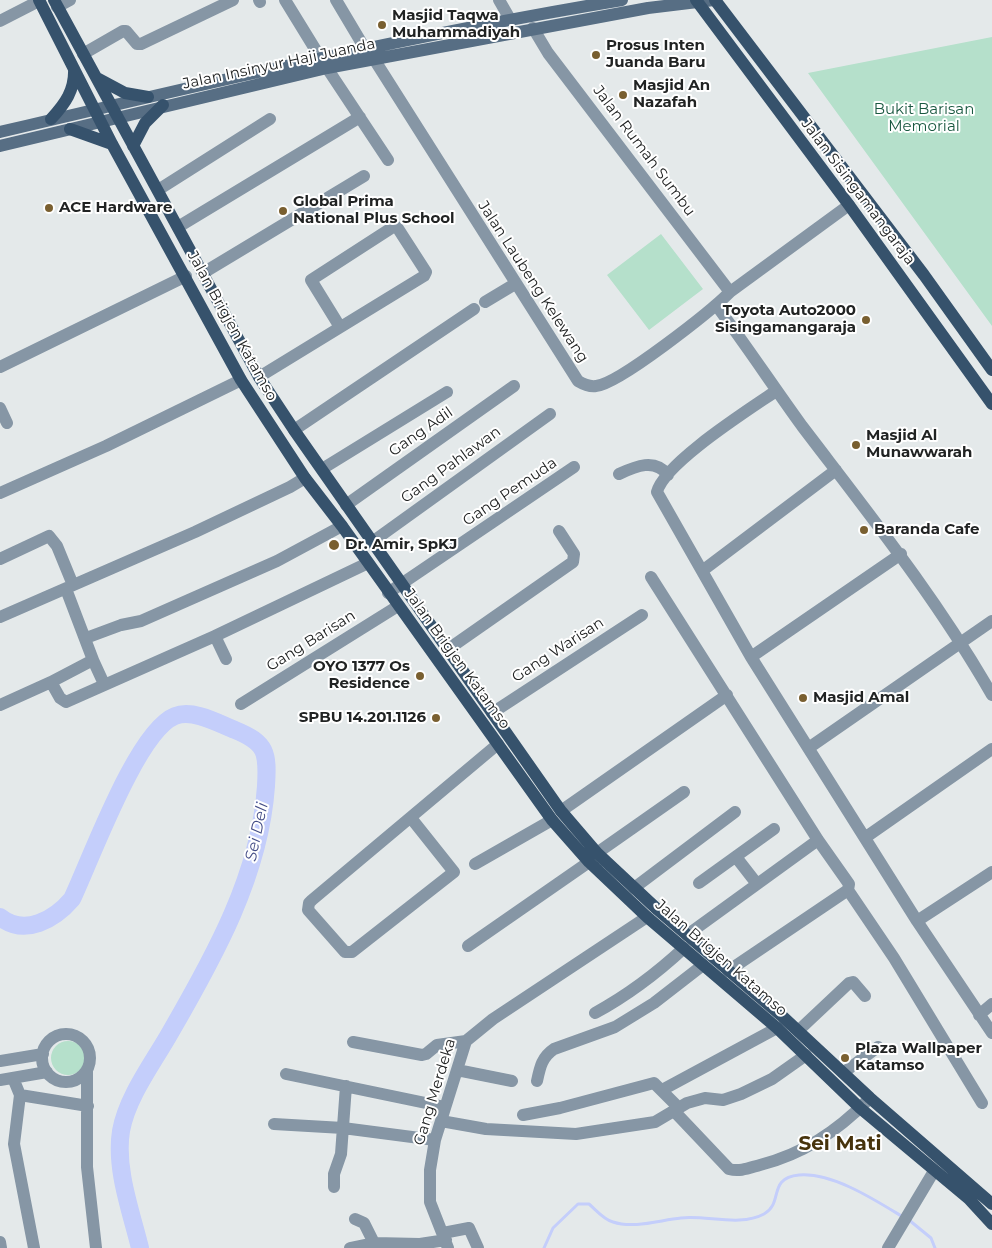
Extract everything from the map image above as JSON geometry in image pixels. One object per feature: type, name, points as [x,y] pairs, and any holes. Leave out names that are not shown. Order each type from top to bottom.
[{"type":"main road","name":"Jalan Brigjen Katamso","points":[[39,0],[112,144],[186,276],[241,380],[305,478],[342,526],[388,593],[498,744],[593,858],[647,916],[777,1028],[860,1108],[969,1200],[992,1224]]},
{"type":"main road","name":"Jalan Insinyur Haji Juanda","points":[[114,111],[148,96],[364,47],[622,0]]},
{"type":"main road","name":"Jalan Insinyur Haji Juanda","points":[[0,132],[51,119],[98,115],[114,111],[163,105],[327,68],[533,28],[648,8],[714,0]]},
{"type":"main road","name":"Jalan Sisingamangaraja","points":[[714,0],[924,275],[992,370]]},
{"type":"main road","name":"Jalan Sisingamangaraja","points":[[696,1],[850,205],[992,404]]},
{"type":"main road","name":"Jalan Brigjen Katamso","points":[[55,3],[259,377],[346,506],[492,713],[557,816]]},
{"type":"main road","points":[[51,119],[65,103],[71,91],[74,67]]},
{"type":"main road","points":[[95,76],[120,91],[148,96]]},
{"type":"main road","points":[[133,146],[145,123],[163,105]]},
{"type":"main road","name":"Jalan Insinyur Haji Juanda","points":[[0,146],[70,129],[98,115]]},
{"type":"main road","points":[[70,129],[112,144]]},
{"type":"main road","points":[[850,205],[863,195]]},
{"type":"main road","points":[[960,360],[976,348]]},
{"type":"main road","points":[[473,709],[483,700]]},
{"type":"main road","name":"Jalan Brigjen Katamso","points":[[593,858],[634,888],[992,1204]]},
{"type":"street","points":[[1,17],[39,0]]},
{"type":"street","points":[[55,3],[70,0]]},
{"type":"street","points":[[83,54],[126,30],[137,44],[141,44],[232,0]]},
{"type":"street","points":[[284,0],[320,57]]},
{"type":"street","points":[[336,0],[364,47]]},
{"type":"street","points":[[499,0],[510,19]]},
{"type":"street","name":"Jalan Rumah Sumbu","points":[[533,28],[548,53],[730,292]]},
{"type":"street","name":"Jalan Laubeng Kelewang","points":[[374,59],[578,381],[588,386],[604,384],[641,361],[716,306],[730,292],[850,205]]},
{"type":"street","points":[[327,68],[388,160]]},
{"type":"street","points":[[178,228],[360,117]]},
{"type":"street","points":[[158,190],[270,119]]},
{"type":"street","points":[[203,273],[364,176]]},
{"type":"street","points":[[259,377],[340,328],[426,274],[397,227],[393,227],[311,280],[340,328]]},
{"type":"street","points":[[0,367],[186,276]]},
{"type":"street","points":[[294,430],[515,284]]},
{"type":"street","points":[[716,306],[776,391],[902,554],[961,642],[992,695]]},
{"type":"street","points":[[0,493],[106,446],[241,380]]},
{"type":"street","name":"Gang Adil","points":[[346,506],[514,386]]},
{"type":"street","points":[[776,391],[688,453],[668,475],[657,492],[751,656],[810,747],[917,921],[992,1033]]},
{"type":"street","points":[[322,469],[447,392]]},
{"type":"street","points":[[0,408],[7,423]]},
{"type":"street","name":"Gang Pahlawan","points":[[372,542],[550,414]]},
{"type":"street","points":[[619,474],[632,468],[649,464],[660,467],[668,475]]},
{"type":"street","name":"Gang Pemuda","points":[[388,593],[574,467]]},
{"type":"street","points":[[702,571],[836,470]]},
{"type":"street","points":[[0,618],[195,532],[305,478]]},
{"type":"street","points":[[86,638],[120,624],[141,622],[277,561],[342,526]]},
{"type":"street","points":[[447,650],[574,562],[574,554],[559,531]]},
{"type":"street","points":[[1,554],[49,536],[57,546],[93,660],[104,684]]},
{"type":"street","points":[[751,656],[902,554]]},
{"type":"street","points":[[51,682],[60,698],[66,702],[215,636],[368,563]]},
{"type":"street","points":[[650,577],[818,840],[849,884],[848,890],[894,958],[982,1103]]},
{"type":"street","name":"Gang Barisan","points":[[241,704],[398,606]]},
{"type":"street","name":"Gang Warisan","points":[[492,713],[642,615]]},
{"type":"street","points":[[810,747],[992,621]]},
{"type":"street","points":[[215,636],[226,659]]},
{"type":"street","points":[[0,705],[51,682],[93,660]]},
{"type":"street","points":[[475,864],[557,816],[727,695]]},
{"type":"street","points":[[411,818],[454,872],[352,952],[345,952],[308,910],[309,903],[498,744]]},
{"type":"street","points":[[866,837],[992,748]]},
{"type":"street","points":[[468,946],[684,792]]},
{"type":"street","points":[[634,888],[735,812]]},
{"type":"street","points":[[699,883],[774,829]]},
{"type":"street","points":[[687,935],[818,840]]},
{"type":"street","points":[[736,857],[757,884]]},
{"type":"street","points":[[917,921],[992,872]]},
{"type":"street","points":[[728,971],[848,890]]},
{"type":"street","name":"Gang Merdeka","points":[[446,1240],[430,1202],[430,1170],[435,1140],[466,1041],[501,1014],[647,916]]},
{"type":"street","points":[[595,1013],[624,998],[684,948]]},
{"type":"street","points":[[537,1081],[540,1066],[547,1054],[614,1026],[654,1003],[704,965]]},
{"type":"street","points":[[798,1031],[849,983],[853,982],[865,996]]},
{"type":"street","points":[[979,1014],[992,1004]]},
{"type":"street","points":[[662,1090],[777,1028]]},
{"type":"street","points":[[61,1035],[70,1035],[86,1044],[90,1062],[81,1078],[72,1082],[63,1082],[54,1079],[47,1072],[43,1063],[43,1054],[46,1045],[53,1039],[61,1035]]},
{"type":"street","points":[[353,1042],[422,1055],[440,1044],[466,1041]]},
{"type":"street","points":[[843,1073],[878,1047]]},
{"type":"street","points":[[0,1061],[43,1054]]},
{"type":"street","points":[[441,1121],[486,1129],[576,1134],[655,1122],[676,1109],[705,1098],[723,1100],[741,1094],[772,1079],[806,1055]]},
{"type":"street","points":[[87,1070],[87,1167],[96,1248]]},
{"type":"street","points":[[457,1070],[512,1081]]},
{"type":"street","points":[[0,1080],[47,1072]]},
{"type":"street","points":[[286,1074],[445,1107]]},
{"type":"street","points":[[13,1078],[20,1095],[14,1144],[34,1248]]},
{"type":"street","points":[[523,1115],[560,1108],[654,1083],[729,1169],[735,1170],[778,1161],[806,1149],[837,1129],[870,1098]]},
{"type":"street","points":[[334,1187],[344,1128],[346,1086]]},
{"type":"street","points":[[20,1095],[88,1106]]},
{"type":"street","points":[[274,1124],[344,1128],[435,1140]]},
{"type":"street","points":[[888,1248],[934,1171]]},
{"type":"street","points":[[355,1219],[364,1223],[374,1243]]},
{"type":"street","points":[[350,1248],[374,1243],[420,1244],[446,1240],[469,1228],[478,1248]]},
{"type":"street","points":[[0,1242],[1,1248]]},
{"type":"green space","name":"Bukit Barisan Memorial","points":[[992,37],[992,326],[808,73]]},
{"type":"green space","points":[[661,234],[703,289],[649,330],[607,275]]},
{"type":"green space","points":[[68,1041],[80,1046],[85,1058],[80,1070],[68,1075],[56,1070],[51,1058],[56,1046]]},
{"type":"waterway","name":"Sei Deli","points":[[0,917],[10,923],[19,925],[39,923],[57,913],[72,899],[116,798],[131,770],[146,745],[160,727],[175,716],[190,714],[213,721],[246,735],[254,740],[263,750],[266,757],[267,775],[262,819],[245,883],[203,975],[141,1080],[124,1118],[121,1131],[120,1160],[125,1190],[140,1248]]},
{"type":"waterway","points":[[544,1248],[553,1228],[578,1204],[589,1204],[606,1219],[630,1225],[691,1218],[745,1220],[764,1214],[773,1204],[779,1186],[783,1181],[789,1177],[799,1175],[812,1175],[839,1182],[866,1195],[903,1217]]},
{"type":"waterway","points":[[909,1220],[931,1238],[935,1248]]},
{"type":"place","name":"Masjid Taqwa Muhammadiyah","points":[[382,25]]},
{"type":"place","name":"Prosus Inten Juanda Baru","points":[[596,55]]},
{"type":"place","name":"Masjid An Nazafah","points":[[623,95]]},
{"type":"place","name":"ACE Hardware","points":[[49,208]]},
{"type":"place","name":"Global Prima National Plus School","points":[[283,211]]},
{"type":"place","name":"Toyota Auto2000 Sisingamangaraja","points":[[866,320]]},
{"type":"place","name":"Masjid Al Munawwarah","points":[[856,445]]},
{"type":"place","name":"Baranda Cafe","points":[[864,530]]},
{"type":"place","name":"Dr. Amir, SpKJ","points":[[334,545]]},
{"type":"place","name":"OYO 1377 Os Residence","points":[[420,676]]},
{"type":"place","name":"Masjid Amal","points":[[803,698]]},
{"type":"place","name":"SPBU 14.201.1126","points":[[436,718]]},
{"type":"place","name":"Plaza Wallpaper Katamso","points":[[845,1058]]},
{"type":"district","name":"Sei Mati","points":[[840,1144]]}]
